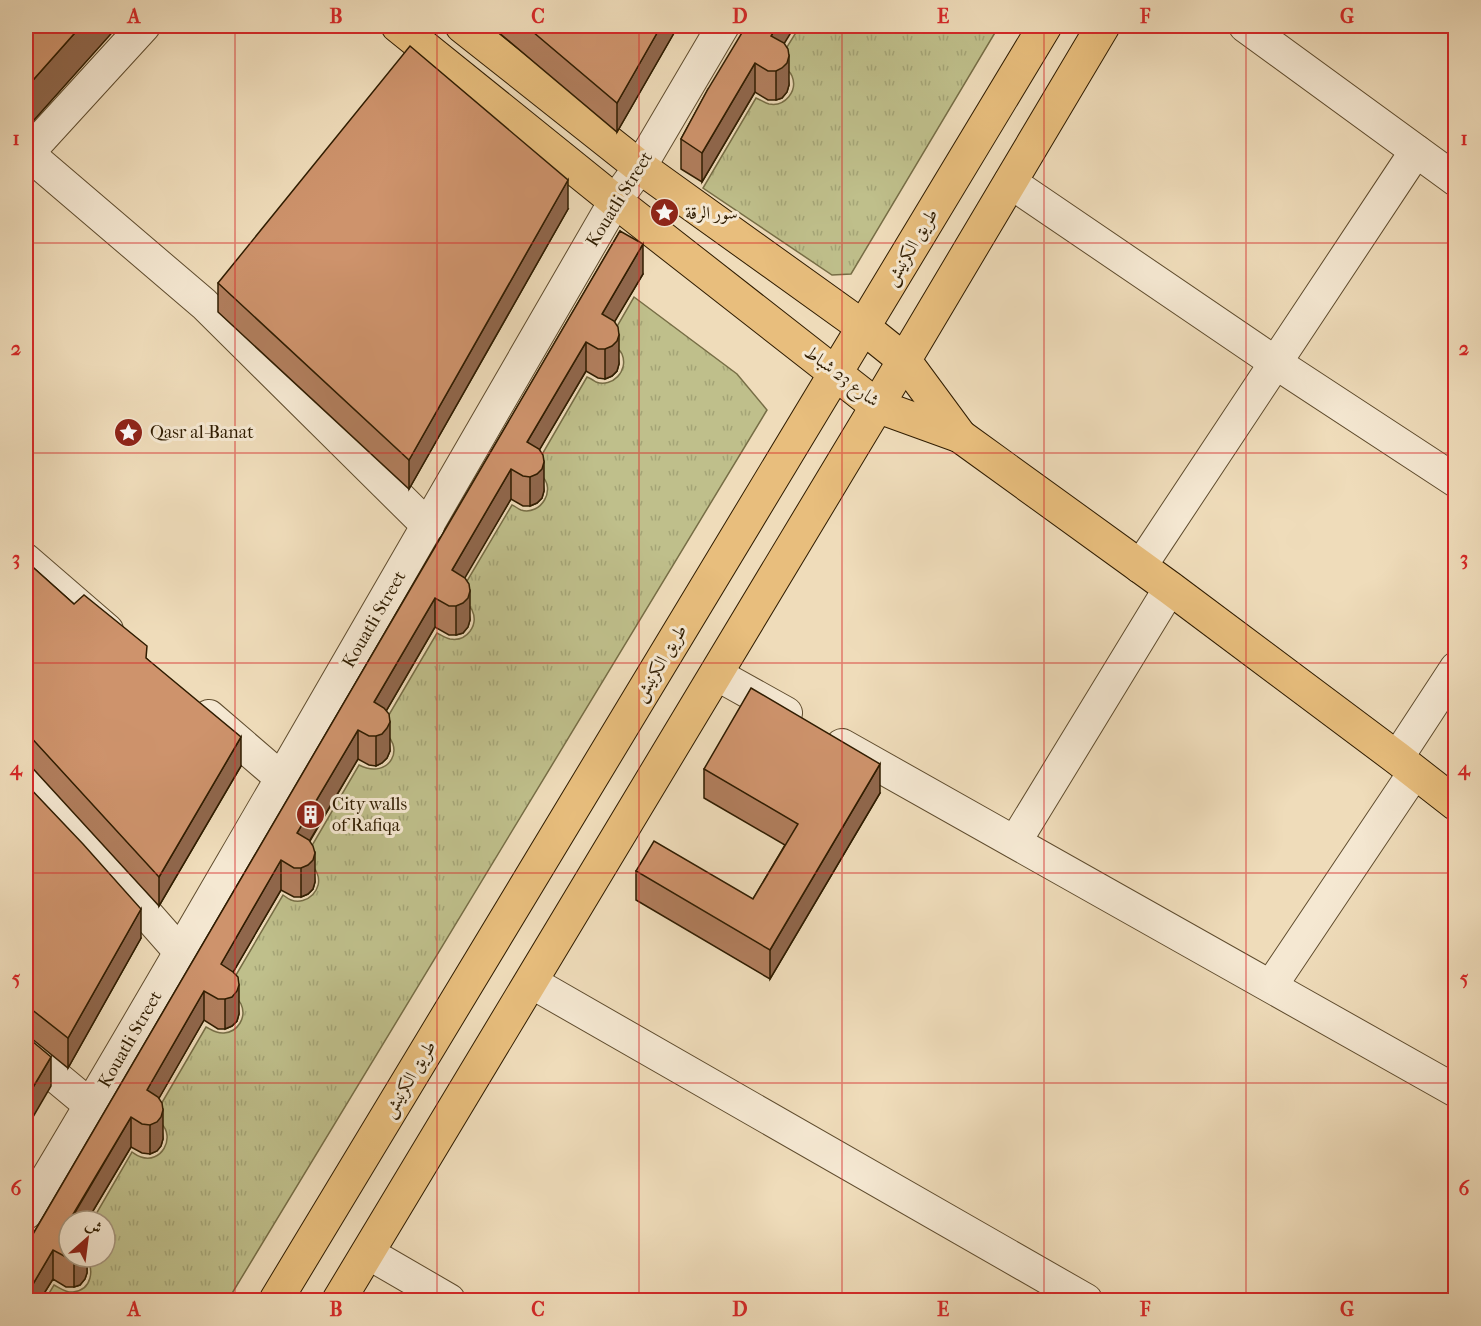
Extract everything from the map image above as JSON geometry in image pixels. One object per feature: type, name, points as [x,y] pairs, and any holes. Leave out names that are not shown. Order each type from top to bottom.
[{"type":"main road","name":"شارع 23 شباط","points":[[398,26],[615,201],[877,406],[960,436]]},
{"type":"main road","points":[[462,26],[640,167],[863,327],[904,360],[960,436],[1170,588],[1455,804]]},
{"type":"main road","name":"طريق الكرنيش","points":[[276,1300],[1045,26]]},
{"type":"main road","points":[[339,1300],[1103,26]]},
{"type":"street","points":[[144,26],[26,154],[204,304],[429,526]]},
{"type":"street","name":"Kouatli Street","points":[[26,1213],[181,953],[615,201],[640,167],[723,26]]},
{"type":"street","points":[[1245,26],[1455,180]]},
{"type":"street","points":[[1140,567],[1416,151]]},
{"type":"street","points":[[1010,182],[1276,363],[1455,481]]},
{"type":"street","points":[[26,560],[131,650]]},
{"type":"street","points":[[1015,842],[1170,588]]},
{"type":"street","points":[[1271,986],[1406,766],[1455,668]]},
{"type":"street","points":[[716,674],[1455,1091]]},
{"type":"street","points":[[184,695],[281,778]]},
{"type":"street","points":[[26,777],[181,953]]},
{"type":"street","points":[[531,982],[1086,1300]]},
{"type":"street","points":[[26,1052],[91,1106]]},
{"type":"street","points":[[368,1253],[449,1300]]},
{"type":"green space","points":[[800,26],[999,26],[851,274],[832,275],[703,188],[756,98],[767,104],[775,104],[785,100],[792,92],[792,76],[788,70],[777,63]]},
{"type":"green space","points":[[634,297],[737,374],[767,410],[228,1300],[45,1300],[54,1285],[70,1292],[84,1287],[90,1278],[90,1269],[117,1269],[117,1209],[99,1209],[132,1152],[140,1157],[148,1158],[155,1157],[164,1148],[167,1142],[165,1129],[161,1122],[153,1118],[206,1027],[224,1033],[233,1030],[240,1023],[243,1014],[241,1004],[237,998],[226,992],[283,895],[291,900],[303,901],[313,895],[316,890],[319,879],[316,871],[303,861],[359,765],[370,769],[379,768],[387,765],[392,759],[393,744],[380,730],[437,633],[448,639],[462,638],[473,627],[472,610],[468,604],[457,598],[512,505],[528,511],[535,509],[544,500],[547,494],[546,481],[533,470],[587,377],[596,382],[608,383],[618,377],[621,372],[624,360],[622,354],[618,348],[608,342]]},
{"type":"building","points":[[26,26],[81,26],[26,88]]},
{"type":"building","points":[[526,26],[661,26],[617,103]]},
{"type":"building","points":[[746,26],[777,26],[771,36],[784,43],[788,49],[787,63],[776,71],[768,71],[755,63],[702,153],[681,139]]},
{"type":"building","points":[[410,46],[568,180],[409,460],[218,283]]},
{"type":"building","points":[[620,231],[643,244],[602,314],[614,321],[618,327],[617,341],[605,349],[598,349],[586,342],[527,442],[539,449],[543,455],[542,469],[530,477],[511,469],[452,570],[465,578],[469,584],[468,598],[456,606],[449,606],[435,598],[374,702],[389,714],[390,722],[387,728],[382,734],[376,736],[369,736],[358,730],[297,833],[309,840],[313,846],[315,853],[313,860],[301,868],[294,868],[281,860],[221,964],[238,977],[237,991],[232,997],[218,999],[204,991],[147,1090],[158,1097],[162,1103],[161,1117],[150,1125],[142,1124],[131,1117],[76,1209],[57,1209],[57,1252],[53,1250],[26,1296],[26,1246]]},
{"type":"building","points":[[26,561],[74,604],[84,595],[147,646],[146,658],[241,737],[159,877],[26,732]]},
{"type":"building","points":[[751,688],[880,764],[770,950],[636,871],[654,841],[753,899],[798,824],[704,769]]},
{"type":"building","points":[[26,784],[141,909],[68,1038],[26,1005]]},
{"type":"building","points":[[26,1036],[51,1057],[26,1099]]},
{"type":"place","name":"سور الرقة","points":[[664,213]]},
{"type":"place","name":"Qasr al-Banat","points":[[129,432]]},
{"type":"place","name":"City walls of Rafiqa","points":[[311,814]]}]
